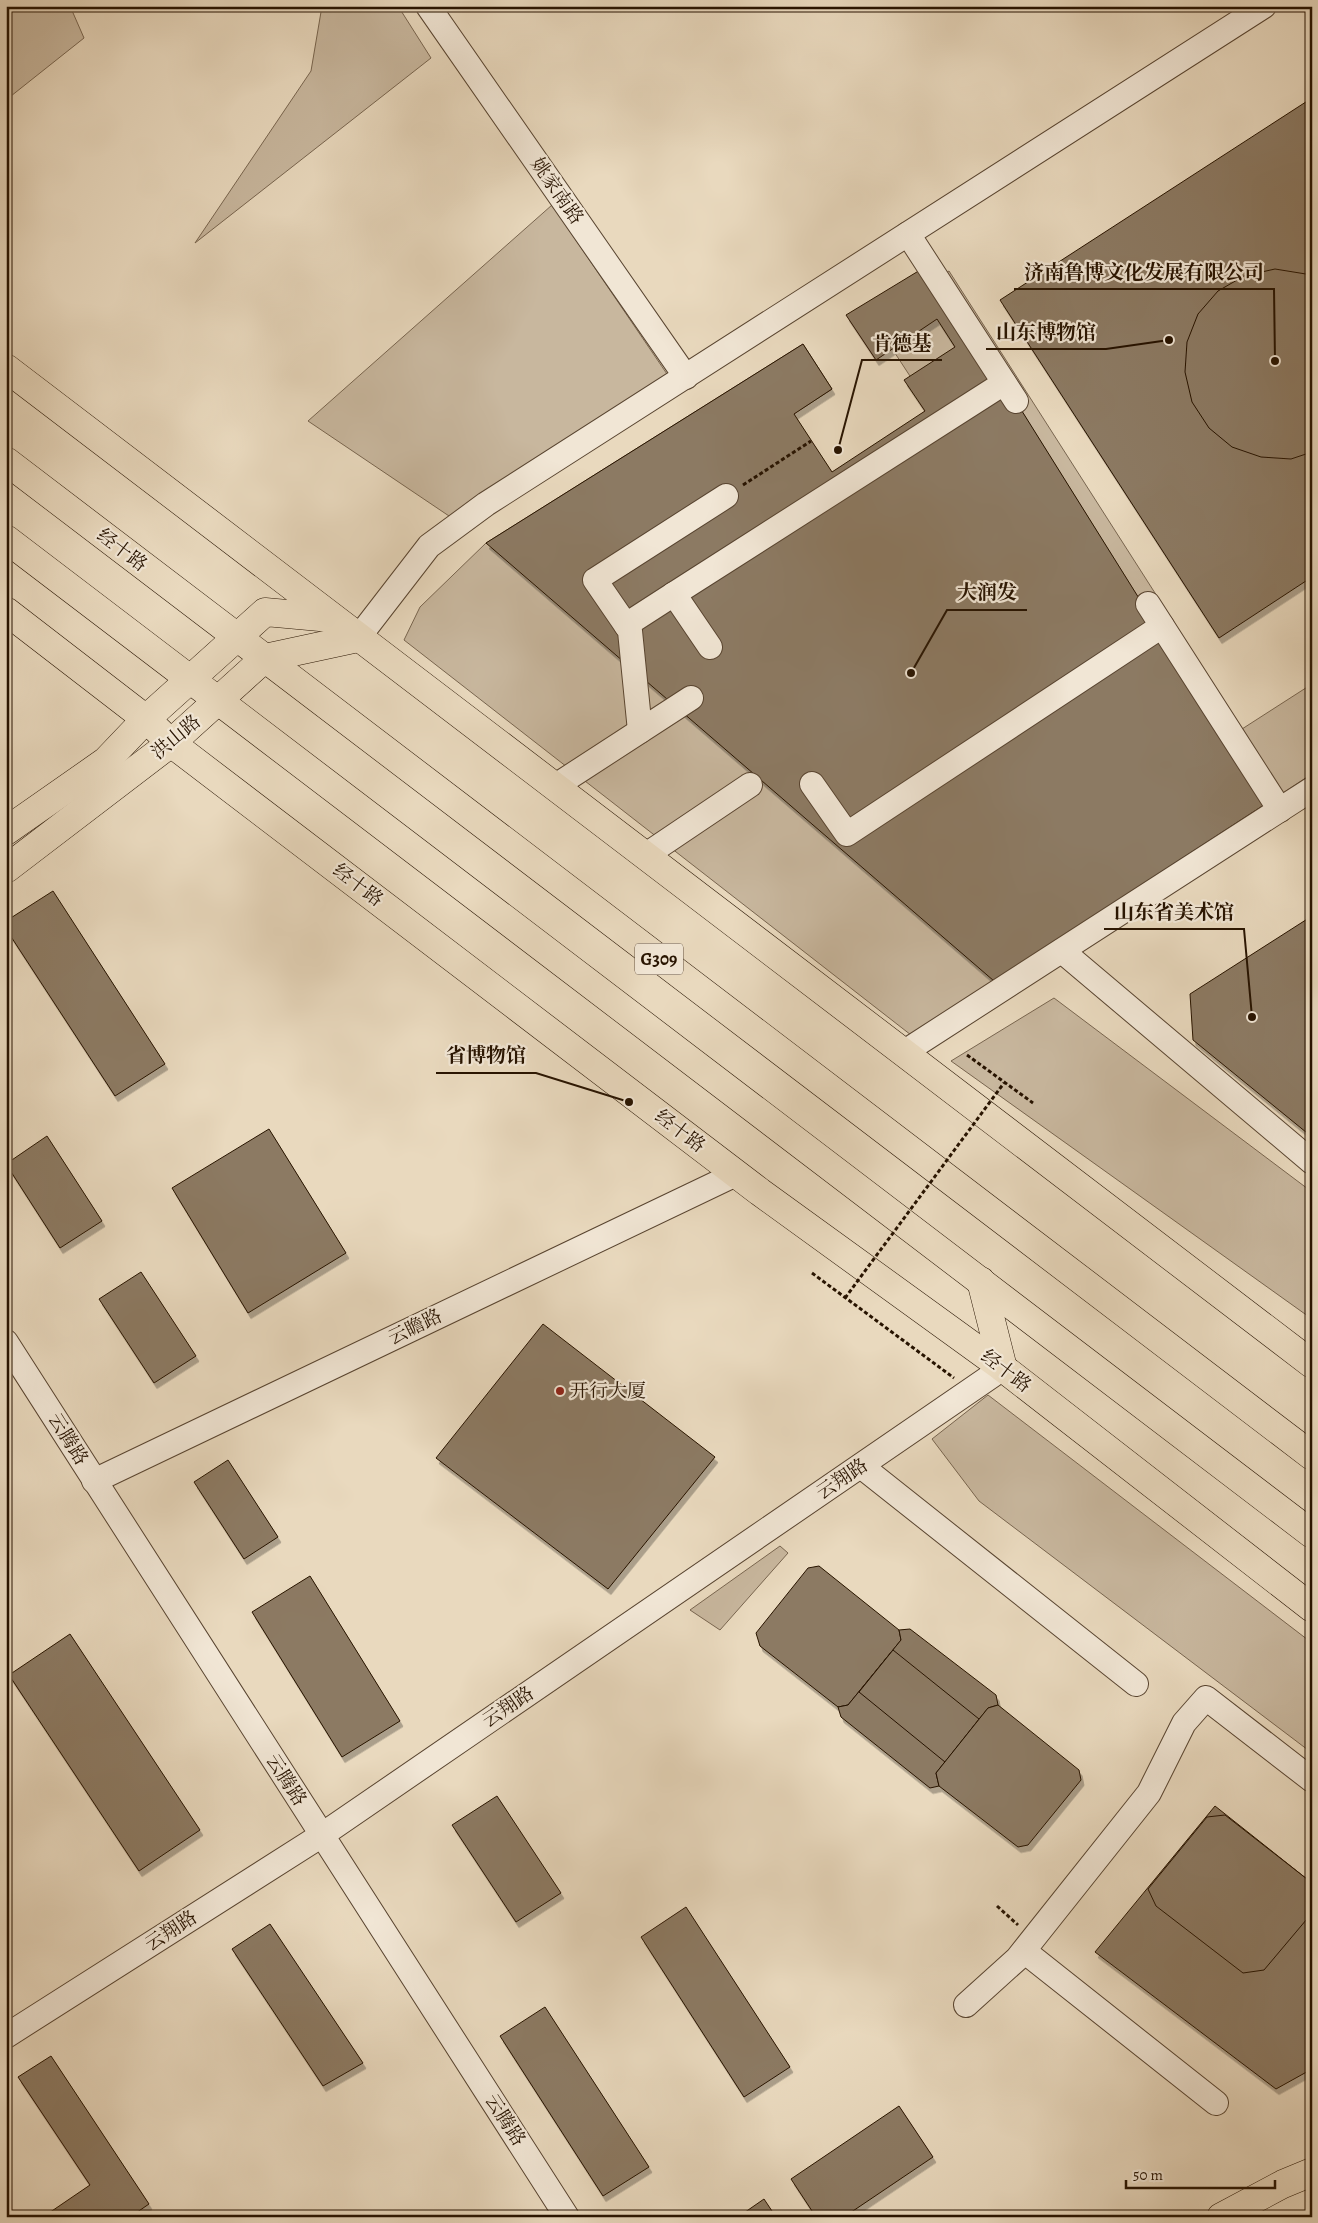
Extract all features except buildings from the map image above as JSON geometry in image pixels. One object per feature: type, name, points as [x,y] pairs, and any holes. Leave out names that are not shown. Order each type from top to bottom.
[{"type":"main road","points":[[6,368],[331,618],[554,788],[646,855],[1312,1364]]},
{"type":"main road","name":"经十路","points":[[6,461],[1312,1456]]},
{"type":"main road","points":[[6,539],[1312,1534]]},
{"type":"main road","name":"经十路","points":[[6,611],[146,719],[171,743],[736,1174],[1003,1368],[1312,1608]]},
{"type":"main road","name":"洪山路","points":[[6,831],[106,761],[146,719],[264,612],[331,618]]},
{"type":"main road","points":[[265,658],[358,638]]},
{"type":"main road","name":"洪山路","points":[[6,869],[171,743],[265,658]]},
{"type":"main road","points":[[980,1281],[1003,1368]]},
{"type":"main road","points":[[1221,2217],[1283,2184],[1312,2172]]},
{"type":"main road","points":[[1258,2217],[1312,2190]]},
{"type":"street","name":"姚家南路","points":[[428,6],[686,377]]},
{"type":"street","points":[[358,638],[429,546],[486,504],[1264,6]]},
{"type":"street","points":[[626,625],[674,594],[1010,392],[908,234]]},
{"type":"street","points":[[640,731],[630,631],[595,580],[726,496]]},
{"type":"street","points":[[674,594],[710,647]]},
{"type":"street","points":[[1148,604],[1280,810]]},
{"type":"street","points":[[812,784],[847,834],[1162,626]]},
{"type":"street","points":[[554,788],[691,698]]},
{"type":"street","points":[[646,855],[750,785]]},
{"type":"street","points":[[903,1053],[1312,789]]},
{"type":"street","points":[[1062,951],[1312,1162]]},
{"type":"street","name":"云瞻路","points":[[94,1481],[736,1174]]},
{"type":"street","name":"云腾路","points":[[6,1342],[567,2217]]},
{"type":"street","name":"云翔路","points":[[6,2036],[322,1835],[1003,1368]]},
{"type":"street","points":[[861,1466],[1136,1684]]},
{"type":"street","points":[[966,2005],[1028,1945],[1149,1793],[1184,1723],[1206,1698],[1312,1780]]},
{"type":"street","points":[[1028,1945],[1216,2103]]},
{"type":"path","points":[[726,496],[811,441]]},
{"type":"path","points":[[967,1055],[1033,1103]]},
{"type":"path","points":[[845,1298],[1004,1083]]},
{"type":"path","points":[[812,1273],[971,1391]]},
{"type":"path","points":[[997,1906],[1028,1945]]},
{"type":"shaded area","points":[[6,6],[70,6],[84,38],[6,100]]},
{"type":"shaded area","points":[[322,6],[398,6],[431,58],[195,243],[311,71]]},
{"type":"shaded area","points":[[552,205],[667,374],[452,518],[308,421]]},
{"type":"shaded area","points":[[949,271],[1242,729],[1312,684],[1312,774],[911,1035],[404,640],[420,607],[486,543],[803,344],[832,389],[709,469],[756,543],[942,425],[872,318]]},
{"type":"shaded area","points":[[1054,998],[1312,1192],[1312,1319],[951,1061]]},
{"type":"shaded area","points":[[988,1395],[1312,1643],[1312,1753],[979,1501],[932,1439]]},
{"type":"shaded area","points":[[780,1546],[788,1553],[720,1630],[690,1610]]},
{"type":"place","name":"山东博物馆","points":[[1169,340]]},
{"type":"place","name":"济南鲁博文化发展有限公司","points":[[1275,361]]},
{"type":"place","name":"肯德基","points":[[838,450]]},
{"type":"place","name":"大润发","points":[[911,673]]},
{"type":"place","name":"山东省美术馆","points":[[1252,1017]]},
{"type":"place","name":"省博物馆","points":[[629,1102]]},
{"type":"place","name":"开行大厦","points":[[560,1391]]}]
